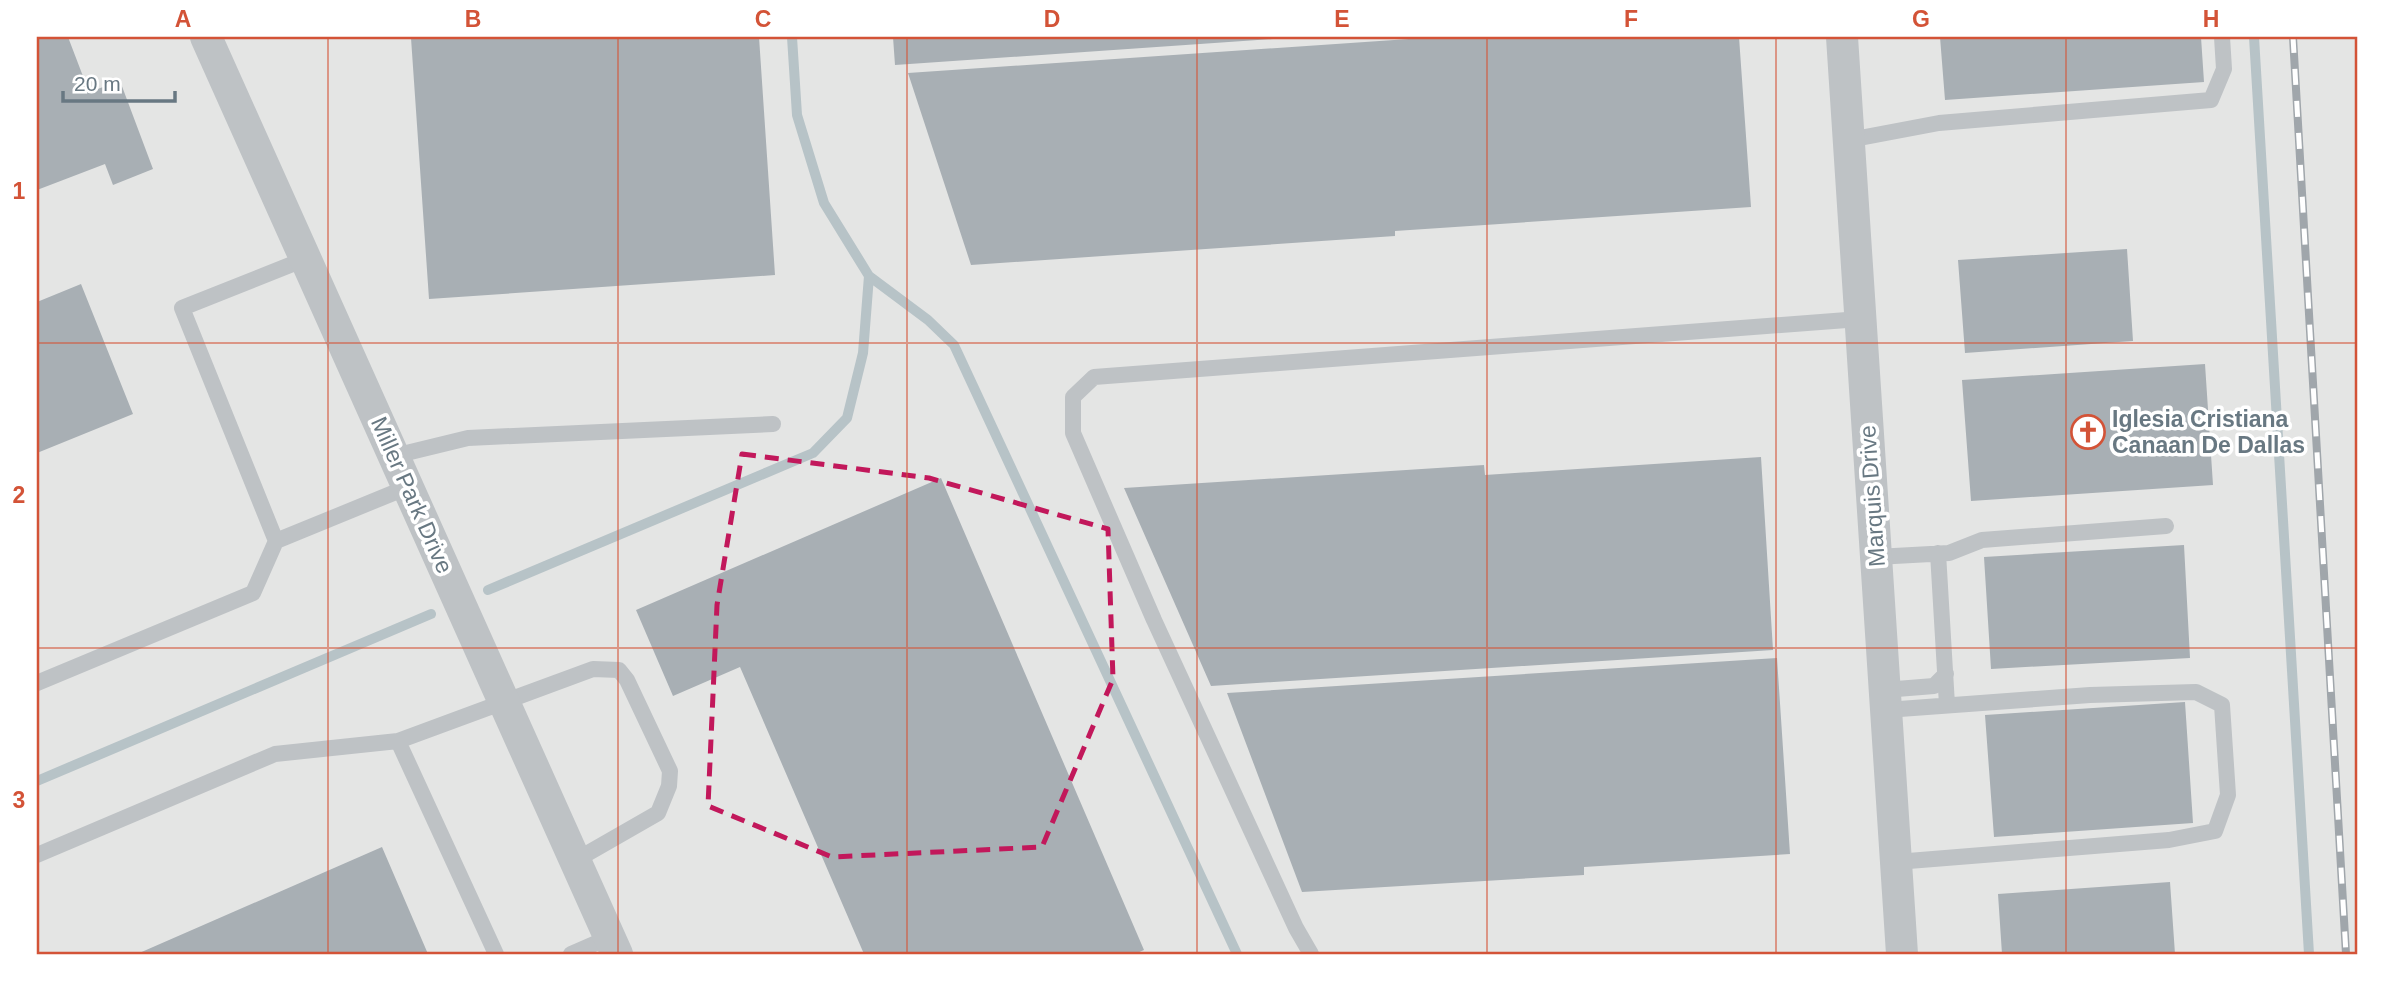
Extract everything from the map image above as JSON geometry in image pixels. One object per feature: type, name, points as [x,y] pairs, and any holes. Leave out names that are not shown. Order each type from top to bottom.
[{"type":"street","name":"Miller Park Drive","points":[[206,37],[614,946]]},
{"type":"street","name":"Marquis Drive","points":[[1842,37],[1902,954]]},
{"type":"lane","points":[[1849,139],[1939,123],[2211,100],[2224,69],[2222,37]]},
{"type":"lane","points":[[37,683],[253,593],[275,541],[182,308],[305,259]]},
{"type":"lane","points":[[1311,954],[1296,928],[1159,632],[1073,433],[1073,397],[1094,377],[1860,319]]},
{"type":"lane","points":[[394,456],[468,438],[773,424]]},
{"type":"lane","points":[[275,541],[408,487]]},
{"type":"lane","points":[[1876,557],[1949,553],[1982,540],[2166,526]]},
{"type":"lane","points":[[1938,553],[1947,705]]},
{"type":"lane","points":[[37,855],[275,754],[398,741],[593,669],[619,670],[628,680],[670,771],[669,786],[658,813],[576,860]]},
{"type":"lane","points":[[1885,700],[1934,686],[1946,674]]},
{"type":"lane","points":[[1885,700],[1947,705],[2090,695],[2196,692],[2222,705],[2228,795],[2215,831],[2169,840],[1896,862]]},
{"type":"lane","points":[[398,741],[496,954]]},
{"type":"lane","points":[[571,954],[614,946]]},
{"type":"highlighted area","points":[[742,454],[929,478],[1108,529],[1113,679],[1042,847],[832,857],[708,806],[717,605]]},
{"type":"shaded area","points":[[37,37],[2357,37],[2357,954],[37,954]]},
{"type":"building","points":[[37,37],[68,37],[89,92],[120,81],[153,169],[113,185],[105,164],[37,190]]},
{"type":"building","points":[[759,37],[775,275],[429,299],[411,38]]},
{"type":"building","points":[[893,37],[1273,37],[1273,39],[895,65]]},
{"type":"building","points":[[1438,37],[1739,37],[1751,207],[1395,231],[1395,236],[971,265],[908,73]]},
{"type":"building","points":[[1940,37],[2201,37],[2204,82],[1945,100]]},
{"type":"building","points":[[2127,249],[2133,341],[1965,353],[1958,260]]},
{"type":"building","points":[[81,284],[133,414],[37,453],[37,302]]},
{"type":"building","name":"Iglesia Cristiana Canaan De Dallas","points":[[2205,364],[2213,485],[1971,501],[1962,380]]},
{"type":"building","points":[[1761,457],[1773,650],[1211,686],[1124,488],[1484,465],[1485,475]]},
{"type":"building","points":[[941,478],[1144,950],[1135,954],[864,954],[740,667],[673,696],[636,610]]},
{"type":"building","points":[[2184,545],[2190,658],[1991,669],[1984,557]]},
{"type":"building","points":[[1777,658],[1790,854],[1584,867],[1584,875],[1302,892],[1227,693]]},
{"type":"building","points":[[2185,702],[2193,823],[1994,837],[1985,715]]},
{"type":"building","points":[[382,847],[428,954],[137,954]]},
{"type":"building","points":[[2170,882],[2175,954],[2002,954],[1998,894]]},
{"type":"waterway","points":[[488,590],[813,453],[847,418],[863,353],[869,276],[824,203],[797,115],[792,37]]},
{"type":"waterway","points":[[2254,37],[2309,954]]},
{"type":"waterway","points":[[869,276],[928,320],[954,345],[1237,954]]},
{"type":"waterway","points":[[37,781],[431,614]]},
{"type":"railway","points":[[2293,37],[2346,954]]},
{"type":"place","name":"Iglesia Cristiana Canaan De Dallas","points":[[2088,432]]}]
